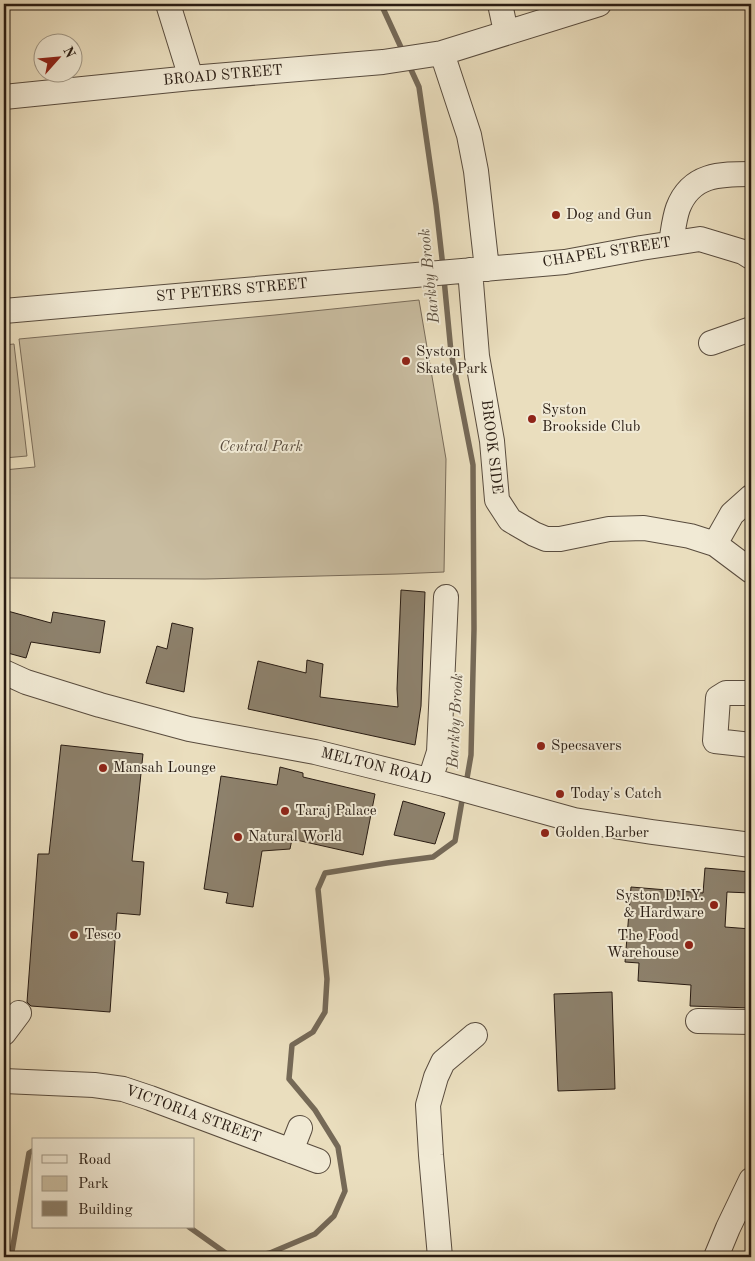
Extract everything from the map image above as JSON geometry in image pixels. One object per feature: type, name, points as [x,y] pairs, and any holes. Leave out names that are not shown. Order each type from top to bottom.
[{"type":"street","points":[[168,4],[191,78]]},
{"type":"street","points":[[500,4],[506,32]]},
{"type":"street","name":"BROAD STREET","points":[[4,97],[191,78],[384,62],[442,53],[600,4]]},
{"type":"street","name":"BROOK SIDE","points":[[442,53],[469,135],[476,171],[472,270],[477,356],[492,441],[497,500],[510,520],[546,539],[560,539],[609,529],[644,528],[690,536],[715,544]]},
{"type":"street","points":[[671,243],[678,209],[682,199],[693,186],[709,177],[737,168]]},
{"type":"street","name":"CHAPEL STREET","points":[[472,270],[565,262],[700,239],[743,252],[751,257]]},
{"type":"street","name":"ST PETERS STREET","points":[[4,311],[472,270]]},
{"type":"street","points":[[711,343],[751,330]]},
{"type":"street","points":[[751,498],[732,514],[715,544],[751,571]]},
{"type":"street","points":[[437,782],[446,597]]},
{"type":"street","name":"MELTON ROAD","points":[[4,672],[26,682],[100,705],[190,729],[315,752],[437,782],[574,820],[751,845]]},
{"type":"street","points":[[751,693],[726,693],[718,698],[715,741],[751,745]]},
{"type":"street","points":[[4,1033],[19,1012]]},
{"type":"street","points":[[698,1021],[751,1022]]},
{"type":"street","points":[[440,1257],[428,1105],[442,1062],[475,1035]]},
{"type":"street","name":"VICTORIA STREET","points":[[4,1081],[123,1088],[318,1161]]},
{"type":"street","points":[[291,1151],[300,1128]]},
{"type":"street","points":[[716,1257],[751,1180]]},
{"type":"green space","name":"Central Park","points":[[419,300],[446,459],[444,572],[205,579],[4,578],[4,470],[35,467],[19,339]]},
{"type":"green space","points":[[14,344],[27,456],[4,458],[4,345]]},
{"type":"building","points":[[401,590],[425,592],[421,706],[415,745],[248,709],[258,661],[306,673],[307,660],[323,664],[320,697],[398,707]]},
{"type":"building","points":[[4,610],[51,623],[53,612],[105,621],[100,653],[31,642],[26,658],[4,652]]},
{"type":"building","points":[[172,623],[193,628],[184,692],[146,683],[157,646],[167,649]]},
{"type":"building","name":"Tesco","points":[[61,745],[143,754],[132,861],[144,862],[140,915],[117,913],[110,1012],[31,1006],[27,1002],[38,854],[49,854]]},
{"type":"building","points":[[280,767],[303,773],[303,777],[375,794],[363,855],[292,839],[290,849],[262,851],[253,907],[226,903],[228,893],[204,889],[221,776],[277,785]]},
{"type":"building","points":[[403,801],[445,813],[435,844],[394,835]]},
{"type":"building","name":"The Food Warehouse","points":[[705,868],[751,872],[751,893],[727,892],[725,927],[751,929],[751,1008],[690,1006],[691,985],[638,981],[639,963],[625,962],[631,887],[703,893]]},
{"type":"building","points":[[612,992],[615,1089],[558,1091],[554,994]]},
{"type":"waterway","name":"Barkby Brook","points":[[381,4],[404,54]]},
{"type":"waterway","name":"Barkby Brook","points":[[408,63],[419,87],[443,267]]},
{"type":"waterway","name":"Barkby Brook","points":[[444,279],[451,352],[473,465],[474,629],[471,755],[466,784]]},
{"type":"waterway","name":"Barkby Brook","points":[[251,1257],[270,1253],[315,1234],[334,1216],[345,1191],[338,1147],[315,1110],[289,1079],[292,1045],[313,1032],[325,1012],[327,979],[318,889],[325,873],[433,857],[455,841],[463,795]]},
{"type":"waterway","name":"Barkby Brook","points":[[11,1257],[29,1153],[32,1151]]},
{"type":"waterway","name":"Barkby Brook","points":[[190,1228],[227,1254],[238,1257]]},
{"type":"place","name":"Dog and Gun","points":[[556,215]]},
{"type":"place","name":"Syston Skate Park","points":[[406,361]]},
{"type":"place","name":"Syston Brookside Club","points":[[532,419]]},
{"type":"place","name":"Specsavers","points":[[541,746]]},
{"type":"place","name":"Mansah Lounge","points":[[103,768]]},
{"type":"place","name":"Today's Catch","points":[[560,794]]},
{"type":"place","name":"Taraj Palace","points":[[285,811]]},
{"type":"place","name":"Golden Barber","points":[[545,833]]},
{"type":"place","name":"Natural World","points":[[238,837]]},
{"type":"place","name":"Syston D.I.Y. & Hardware","points":[[714,905]]},
{"type":"place","name":"Tesco","points":[[74,935]]},
{"type":"place","name":"The Food Warehouse","points":[[689,945]]}]
